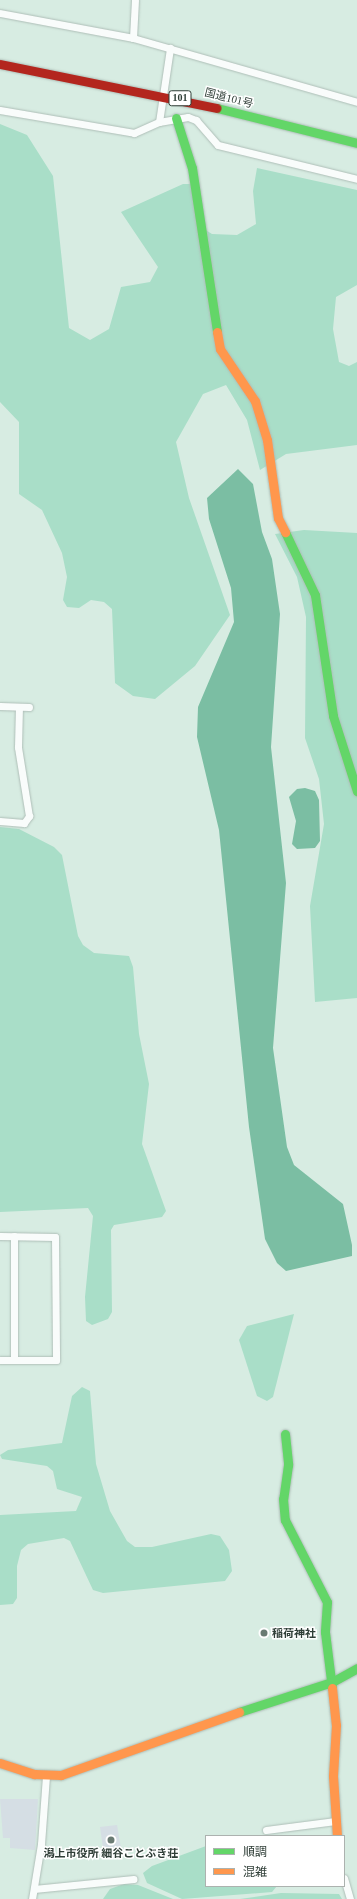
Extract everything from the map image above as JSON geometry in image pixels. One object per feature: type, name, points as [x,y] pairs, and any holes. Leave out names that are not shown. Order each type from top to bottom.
[{"type":"main road","name":"国道101号","points":[[0,64],[162,94],[357,143]]},
{"type":"main road","points":[[176,118],[192,168],[220,349],[255,401],[267,440],[278,518],[315,595],[333,716],[357,791]]},
{"type":"main road","points":[[285,1434],[288,1465],[283,1499],[285,1520],[327,1602],[325,1632],[336,1724],[333,1776],[337,1835]]},
{"type":"main road","points":[[0,1762],[46,1776],[61,1775],[332,1682],[357,1668]]},
{"type":"street","points":[[133,38],[135,0]]},
{"type":"street","points":[[0,13],[133,38],[357,102]]},
{"type":"street","points":[[158,122],[170,48]]},
{"type":"street","points":[[0,110],[134,133],[158,122],[176,118],[196,120],[218,145],[357,179]]},
{"type":"street","points":[[0,706],[29,707]]},
{"type":"street","points":[[0,822],[24,823],[29,816],[18,747],[19,707]]},
{"type":"street","points":[[0,1236],[55,1237],[56,1360],[0,1360]]},
{"type":"street","points":[[14,1236],[14,1360]]},
{"type":"street","points":[[32,1899],[46,1776]]},
{"type":"street","points":[[266,1830],[335,1821]]},
{"type":"street","points":[[34,1889],[134,1879]]},
{"type":"street","points":[[345,1882],[350,1899]]},
{"type":"shaded area","points":[[0,124],[27,135],[53,176],[69,328],[90,340],[109,329],[121,287],[150,282],[158,267],[121,212],[183,184],[199,184],[204,229],[212,234],[237,235],[256,224],[253,191],[257,168],[357,190],[357,285],[336,297],[333,329],[339,362],[349,366],[357,362],[357,445],[286,454],[260,470],[247,420],[226,385],[203,394],[176,442],[189,498],[230,615],[195,666],[155,699],[133,696],[115,683],[112,609],[104,602],[91,600],[79,608],[67,607],[63,600],[67,577],[62,553],[42,510],[19,494],[19,422],[0,402]]},
{"type":"shaded area","points":[[238,469],[253,484],[262,532],[272,559],[280,614],[271,747],[286,883],[273,1048],[287,1147],[294,1165],[343,1204],[352,1245],[352,1256],[286,1271],[277,1263],[265,1239],[249,1127],[219,830],[197,737],[198,707],[234,622],[231,588],[209,519],[207,498]]},
{"type":"shaded area","points":[[304,530],[357,533],[357,998],[315,1002],[310,906],[324,824],[319,779],[305,738],[306,617],[297,577],[275,534]]},
{"type":"shaded area","points":[[305,788],[315,791],[319,800],[320,841],[315,848],[297,849],[292,844],[296,821],[289,797],[297,789]]},
{"type":"shaded area","points":[[0,827],[19,829],[54,847],[62,855],[78,936],[83,945],[94,953],[129,956],[133,967],[139,1034],[149,1084],[142,1144],[166,1211],[162,1217],[114,1225],[111,1230],[112,1312],[108,1319],[92,1325],[86,1321],[85,1297],[93,1216],[88,1208],[0,1212]]},
{"type":"shaded area","points":[[294,1314],[273,1397],[267,1401],[257,1396],[239,1340],[247,1326]]},
{"type":"shaded area","points":[[82,1387],[90,1391],[96,1464],[110,1511],[127,1541],[135,1547],[152,1547],[211,1534],[220,1536],[229,1550],[232,1571],[225,1581],[103,1593],[93,1590],[70,1541],[64,1538],[28,1544],[21,1550],[17,1566],[17,1598],[13,1604],[0,1605],[0,1515],[76,1511],[82,1497],[57,1489],[53,1471],[47,1466],[2,1459],[0,1455],[8,1450],[62,1443],[72,1396]]},
{"type":"shaded area","points":[[205,1846],[205,1887],[276,1887],[272,1892],[182,1899],[147,1883],[143,1873],[152,1866]]},
{"type":"shaded area","points":[[124,1884],[138,1885],[173,1899],[103,1899],[110,1889]]},
{"type":"shaded area","points":[[281,1893],[339,1894],[342,1899],[240,1899]]},
{"type":"building","points":[[0,1799],[38,1799],[35,1850],[10,1848],[10,1838],[3,1838]]},
{"type":"building","name":"潟上市役所 細谷ことぶき荘","points":[[117,1825],[122,1854],[109,1858],[104,1855],[100,1827]]},
{"type":"traffic: fast","points":[[217,108],[357,143]]},
{"type":"traffic: fast","points":[[176,118],[192,168],[217,332]]},
{"type":"traffic: fast","points":[[285,532],[315,595],[333,716],[357,791]]},
{"type":"traffic: fast","points":[[285,1434],[288,1465],[283,1499],[285,1520],[327,1602],[325,1632],[332,1688]]},
{"type":"traffic: fast","points":[[239,1712],[332,1682],[357,1668]]},
{"type":"traffic: slow","points":[[217,332],[220,349],[255,401],[267,440],[278,518],[285,532]]},
{"type":"traffic: slow","points":[[332,1688],[336,1725],[333,1776],[337,1835]]},
{"type":"traffic: slow","points":[[0,1763],[34,1774],[61,1775],[239,1712]]},
{"type":"traffic: jam","points":[[0,64],[217,108]]},
{"type":"place","name":"稲荷神社","points":[[264,1633]]},
{"type":"place","name":"潟上市役所 細谷ことぶき荘","points":[[111,1840]]}]
